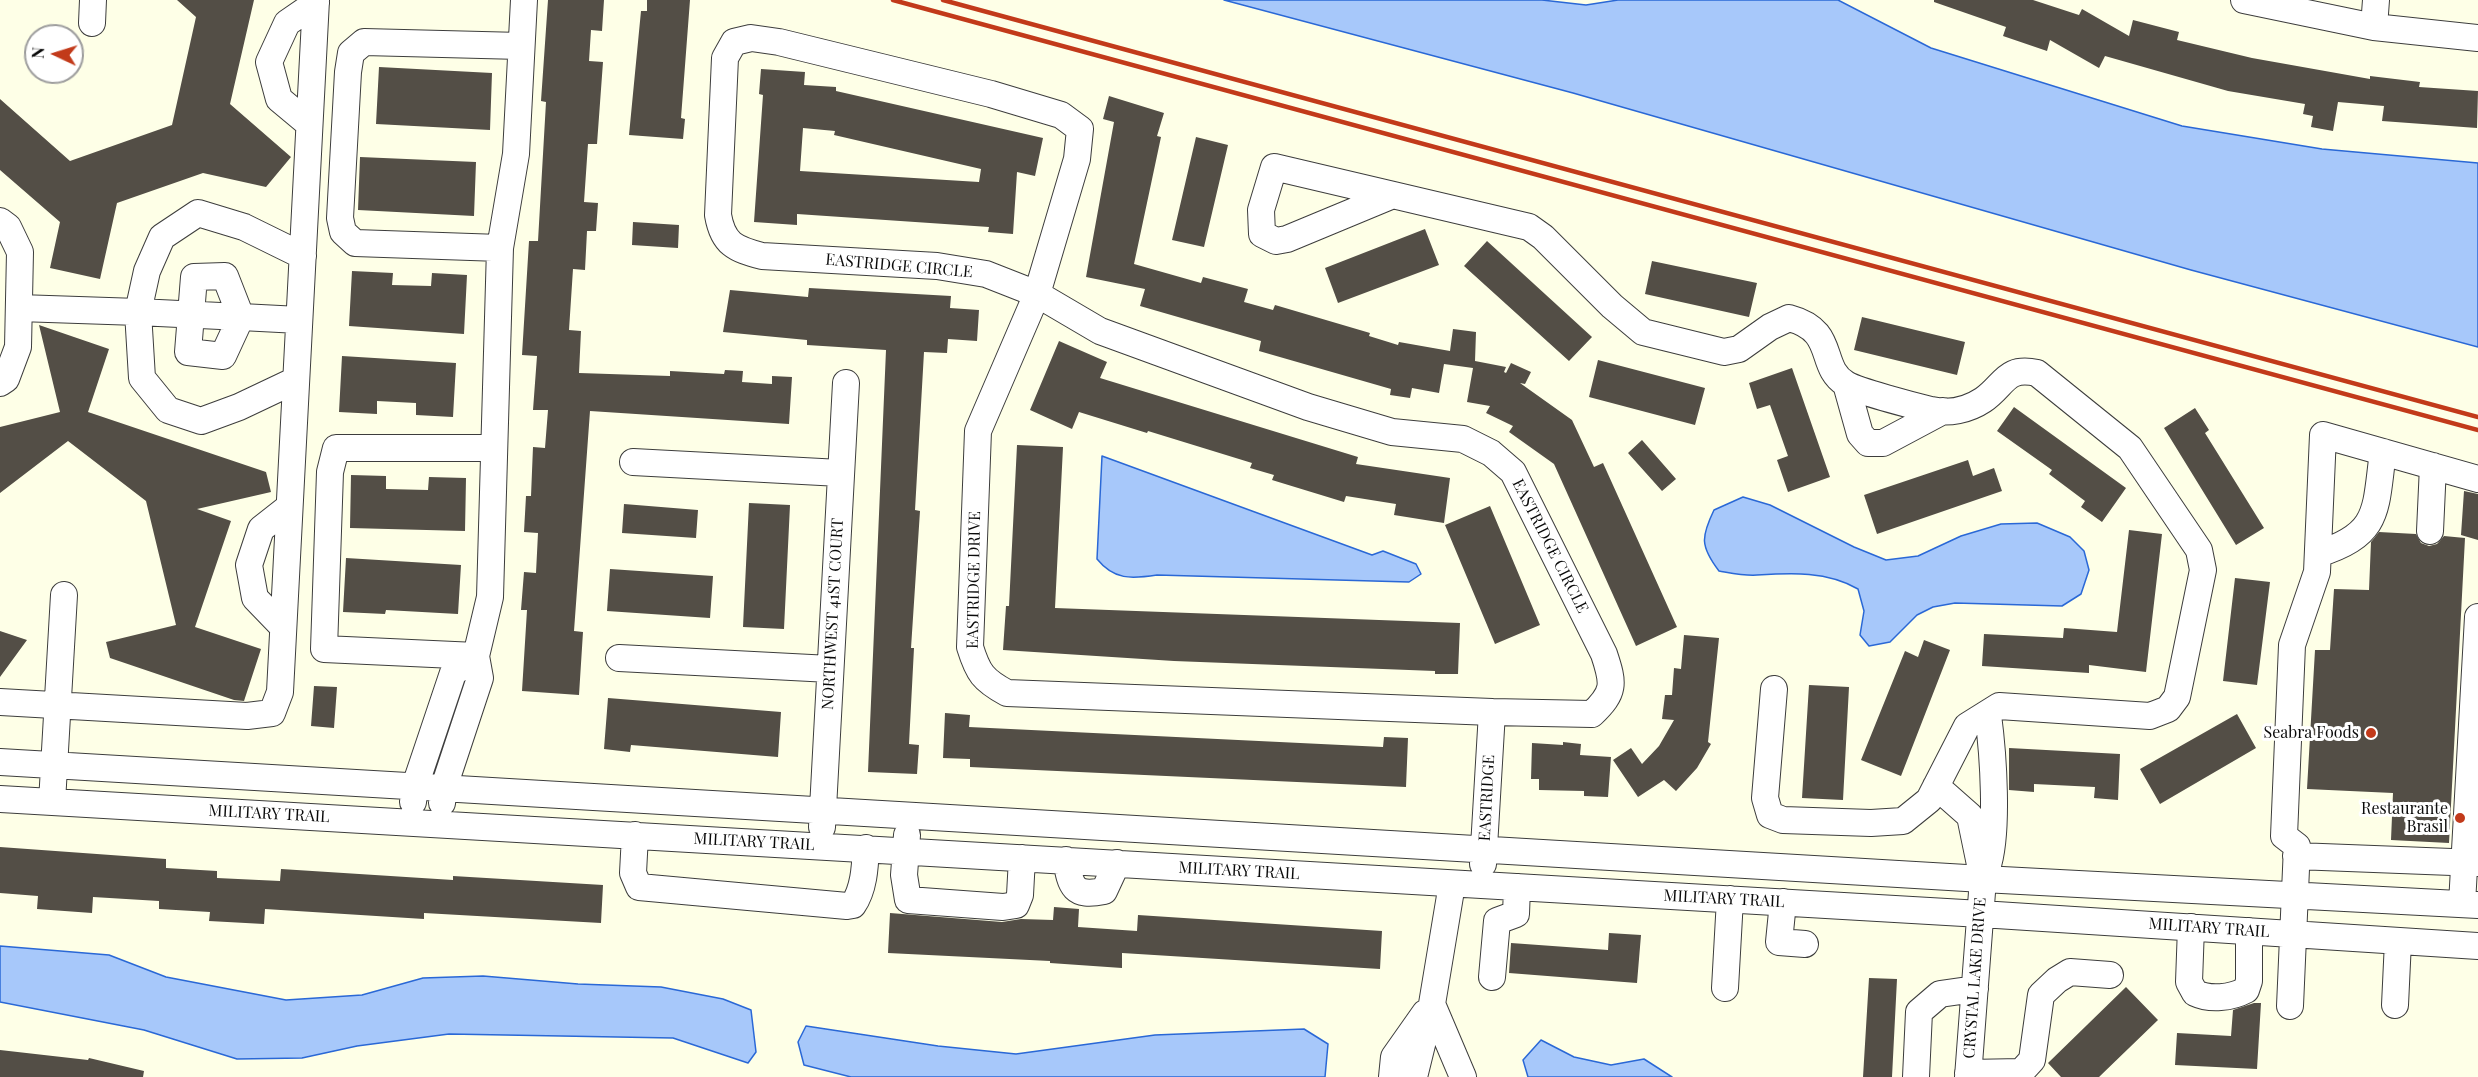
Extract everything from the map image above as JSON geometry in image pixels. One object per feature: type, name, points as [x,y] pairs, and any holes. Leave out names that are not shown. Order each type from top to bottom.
[{"type":"street","points":[[440,823],[444,787],[480,678],[476,656],[489,597],[500,248],[516,154],[524,0]]},
{"type":"street","points":[[2244,0],[2374,27],[2478,38]]},
{"type":"street","points":[[2374,27],[2376,0]]},
{"type":"street","points":[[309,123],[279,99],[269,62],[287,23],[316,2]]},
{"type":"street","points":[[0,702],[247,716],[272,713],[280,692],[316,2]]},
{"type":"street","name":"EASTRIDGE CIRCLE","points":[[1080,129],[1061,115],[1011,100],[779,42],[751,38],[734,42],[725,58],[718,215],[722,234],[739,250],[762,256],[937,266],[986,274],[1037,294],[1100,331],[1308,407],[1392,432],[1462,439],[1491,453],[1513,472],[1604,654],[1612,678],[1609,698],[1592,714],[1492,712]]},
{"type":"street","points":[[500,248],[355,243],[343,232],[340,218],[348,72],[351,53],[364,42],[521,46]]},
{"type":"street","name":"EASTRIDGE DRIVE","points":[[1080,129],[1077,159],[1037,294],[978,431],[970,646],[976,668],[989,683],[1007,693],[1492,712]]},
{"type":"street","points":[[1393,195],[1287,239],[1276,241],[1262,234],[1261,210],[1274,167],[1393,195],[1529,227],[1543,237],[1612,306],[1643,332],[1724,352],[1739,349],[1770,327],[1789,318],[1806,322],[1821,335],[1834,369],[1846,384],[1860,434],[1868,443],[1883,443],[1943,411]]},
{"type":"street","points":[[296,380],[239,407],[201,421],[168,410],[142,378],[138,312],[147,271],[162,237],[198,213],[244,227],[303,256]]},
{"type":"street","points":[[0,221],[8,227],[20,252],[18,347],[6,379],[0,383]]},
{"type":"street","points":[[225,276],[241,317],[223,356],[188,352],[194,277],[225,276]]},
{"type":"street","points":[[19,308],[299,320]]},
{"type":"street","points":[[1774,690],[1765,798],[1770,815],[1783,820],[1903,821],[1929,800],[1967,726],[1988,715],[1999,706],[2150,716],[2168,709],[2177,697],[2203,570],[2199,550],[2130,448],[2037,373],[2023,370],[2004,378],[1984,399],[1954,412],[1846,384]]},
{"type":"street","name":"NORTHWEST 41ST COURT","points":[[820,846],[846,384]]},
{"type":"street","points":[[2290,1006],[2294,962],[2292,934],[2297,846],[2284,836],[2292,645],[2317,572],[2323,435],[2478,478]]},
{"type":"street","points":[[476,656],[324,648],[330,472],[336,448],[494,448]]},
{"type":"street","points":[[2318,554],[2341,547],[2364,531],[2374,514],[2383,452]]},
{"type":"street","points":[[633,462],[840,473]]},
{"type":"street","points":[[2430,531],[2433,466]]},
{"type":"street","points":[[283,627],[255,598],[249,565],[261,529],[289,507]]},
{"type":"street","points":[[52,802],[64,595]]},
{"type":"street","points":[[0,762],[1983,879],[2470,905],[2478,617]]},
{"type":"street","points":[[412,822],[415,786],[453,673],[476,656]]},
{"type":"street","points":[[619,658],[830,669]]},
{"type":"street","name":"EASTRIDGE","points":[[1482,885],[1492,712]]},
{"type":"street","points":[[1983,879],[1992,854],[1992,776],[1988,715]]},
{"type":"street","points":[[1936,786],[1970,816],[1983,879]]},
{"type":"street","name":"MILITARY TRAIL","points":[[0,799],[1783,902],[2478,946]]},
{"type":"street","points":[[908,815],[904,875],[908,900],[1003,907],[1016,905],[1020,895],[1022,858]]},
{"type":"street","points":[[635,835],[633,873],[639,887],[848,906],[853,905],[858,897],[865,868],[866,848]]},
{"type":"street","points":[[2296,856],[2471,863]]},
{"type":"street","name":"CRYSTAL LAKE DRIVE","points":[[1968,1075],[1983,879]]},
{"type":"street","points":[[1414,1077],[1432,1004],[1452,884]]},
{"type":"street","points":[[1492,977],[1497,921],[1516,914],[1517,887]]},
{"type":"street","points":[[1725,988],[1730,899]]},
{"type":"street","points":[[1783,902],[1779,942],[1805,944]]},
{"type":"street","points":[[2191,927],[2189,982],[2195,993],[2201,996],[2225,997],[2246,990],[2249,981],[2249,931]]},
{"type":"street","points":[[2395,1005],[2398,941]]},
{"type":"street","points":[[1968,1075],[2021,1072],[2032,1060],[2041,995],[2057,980],[2070,972],[2110,975]]},
{"type":"street","points":[[1916,1077],[1919,1012],[1940,994],[1975,989]]},
{"type":"street","points":[[1392,1077],[1394,1057],[1432,1004]]},
{"type":"street","points":[[1432,1004],[1463,1077]]},
{"type":"water","points":[[1224,0],[1542,0],[1586,5],[1618,0],[1838,0],[1931,48],[2182,126],[2322,149],[2478,163],[2478,347],[2191,270],[1573,93]]},
{"type":"water","points":[[1102,456],[1372,555],[1383,551],[1416,564],[1421,574],[1409,582],[1157,575],[1131,577],[1117,574],[1103,566],[1097,559]]},
{"type":"water","points":[[1743,497],[1770,505],[1854,547],[1886,560],[1918,556],[1961,536],[2001,524],[2037,523],[2070,537],[2084,551],[2089,570],[2081,594],[2062,606],[1955,603],[1933,607],[1917,615],[1890,642],[1869,646],[1860,635],[1864,611],[1858,589],[1846,583],[1822,576],[1748,575],[1719,571],[1708,555],[1704,541],[1707,527],[1714,510]]},
{"type":"water","points":[[0,946],[109,955],[166,977],[286,1000],[362,995],[423,978],[483,976],[578,984],[661,987],[723,999],[751,1010],[756,1052],[748,1063],[673,1038],[449,1034],[357,1046],[302,1058],[237,1059],[144,1030],[0,1002]]},
{"type":"water","points":[[806,1026],[938,1046],[1016,1054],[1155,1035],[1304,1029],[1328,1044],[1325,1077],[851,1077],[804,1065],[798,1042]]},
{"type":"water","points":[[1541,1040],[1574,1057],[1611,1065],[1644,1059],[1672,1077],[1528,1077],[1523,1060]]},
{"type":"building","points":[[177,0],[254,0],[230,104],[291,157],[266,187],[203,173],[117,203],[100,279],[50,268],[60,222],[0,170],[0,99],[70,161],[172,125],[196,17]]},
{"type":"building","points":[[548,0],[604,0],[602,31],[591,30],[589,61],[603,62],[597,144],[588,144],[584,202],[598,203],[596,231],[587,231],[585,270],[573,269],[569,330],[581,331],[579,373],[670,376],[670,371],[724,374],[725,370],[743,371],[742,382],[772,384],[772,376],[792,377],[789,424],[590,411],[574,631],[583,632],[579,695],[522,691],[527,610],[521,610],[524,572],[536,573],[538,533],[524,532],[526,496],[531,496],[533,447],[545,448],[548,410],[533,410],[537,356],[522,355],[529,241],[538,241],[546,102],[541,101]]},
{"type":"building","points":[[647,0],[690,0],[681,118],[685,119],[683,139],[629,135],[641,11],[647,11]]},
{"type":"building","points":[[1934,0],[2033,0],[2079,15],[2082,9],[2129,36],[2133,20],[2179,32],[2177,40],[2252,58],[2370,79],[2370,76],[2420,82],[2419,87],[2478,91],[2477,128],[2382,121],[2384,106],[2338,102],[2333,131],[2311,127],[2313,116],[2303,114],[2305,104],[2228,91],[2105,56],[2099,68],[2050,40],[2047,51],[2003,36],[2006,27],[1934,2]]},
{"type":"building","points":[[379,67],[492,73],[490,130],[376,124]]},
{"type":"building","points":[[761,69],[805,72],[804,85],[836,87],[836,91],[1043,138],[1035,176],[1017,172],[1013,234],[988,232],[989,227],[797,214],[797,225],[754,222],[763,95],[759,94]],"holes":[[[803,128],[835,131],[834,135],[981,169],[979,182],[800,171]]]},
{"type":"building","points":[[1109,96],[1164,113],[1157,136],[1161,137],[1134,264],[1201,283],[1203,277],[1248,289],[1244,302],[1273,310],[1275,305],[1370,333],[1369,336],[1398,345],[1399,342],[1450,351],[1453,329],[1476,332],[1475,361],[1506,367],[1504,372],[1506,373],[1511,363],[1531,372],[1525,384],[1520,383],[1572,420],[1594,467],[1603,463],[1677,627],[1636,646],[1554,464],[1509,432],[1513,426],[1486,413],[1490,406],[1467,402],[1473,368],[1444,364],[1439,393],[1412,388],[1410,398],[1390,395],[1391,389],[1259,351],[1261,341],[1140,306],[1145,289],[1086,277],[1114,122],[1103,119]]},
{"type":"building","points":[[1196,137],[1228,145],[1204,247],[1172,240]]},
{"type":"building","points":[[360,157],[476,162],[474,216],[358,210]]},
{"type":"building","points":[[633,222],[679,225],[678,248],[632,245]]},
{"type":"building","points":[[1425,229],[1439,265],[1338,303],[1325,268]]},
{"type":"building","points":[[1487,241],[1592,337],[1569,361],[1464,266]]},
{"type":"building","points":[[1652,261],[1757,283],[1749,317],[1645,294]]},
{"type":"building","points":[[352,271],[393,273],[392,285],[431,286],[432,273],[467,275],[464,334],[349,326]]},
{"type":"building","points":[[809,288],[951,296],[950,308],[979,310],[977,341],[948,339],[947,353],[924,352],[915,510],[920,511],[911,648],[914,648],[909,744],[919,745],[917,774],[868,772],[886,350],[807,345],[807,340],[723,332],[730,290],[808,297]]},
{"type":"building","points":[[1862,317],[1965,342],[1957,375],[1854,350]]},
{"type":"building","points":[[39,325],[109,349],[88,412],[266,472],[271,492],[197,509],[231,521],[195,627],[261,649],[244,701],[234,700],[110,658],[106,642],[176,625],[146,501],[68,441],[0,493],[0,427],[60,412]]},
{"type":"building","points":[[1059,341],[1107,362],[1100,378],[1358,457],[1356,464],[1450,478],[1444,523],[1394,515],[1396,504],[1346,496],[1344,502],[1272,480],[1274,475],[1250,468],[1252,463],[1079,412],[1072,429],[1030,410]]},
{"type":"building","points":[[342,356],[456,363],[453,417],[416,415],[416,403],[377,401],[377,414],[339,412]]},
{"type":"building","points":[[1598,360],[1705,388],[1695,425],[1589,397]]},
{"type":"building","points":[[1792,368],[1830,477],[1788,492],[1777,460],[1788,456],[1770,405],[1757,409],[1749,383]]},
{"type":"building","points":[[2014,407],[2126,488],[2102,522],[2081,507],[2085,501],[2049,474],[2052,470],[1997,431]]},
{"type":"building","points":[[2195,408],[2209,430],[2205,433],[2264,528],[2236,545],[2164,428]]},
{"type":"building","points":[[1642,440],[1676,479],[1662,491],[1628,453]]},
{"type":"building","points":[[1017,445],[1063,447],[1055,608],[1460,623],[1458,674],[1435,674],[1435,671],[1174,661],[1003,650],[1006,606],[1009,606]]},
{"type":"building","points":[[1968,460],[1973,476],[1994,468],[2002,491],[1877,534],[1864,495]]},
{"type":"building","points":[[351,475],[386,476],[386,489],[428,490],[429,477],[466,478],[465,531],[350,528]]},
{"type":"building","points":[[2464,491],[2478,494],[2478,540],[2461,535]]},
{"type":"building","points":[[749,503],[790,505],[784,629],[743,627]]},
{"type":"building","points":[[624,504],[698,510],[696,538],[622,533]]},
{"type":"building","points":[[1490,506],[1540,625],[1495,644],[1445,525]]},
{"type":"building","points":[[2129,530],[2162,534],[2146,672],[2089,665],[2089,673],[1982,666],[1984,634],[2063,638],[2064,628],[2117,632]]},
{"type":"building","points":[[2379,532],[2416,534],[2421,543],[2429,546],[2437,544],[2444,536],[2465,538],[2449,843],[2391,840],[2393,793],[2307,789],[2315,650],[2330,650],[2334,589],[2369,590],[2371,542]]},
{"type":"building","points":[[346,558],[461,565],[458,614],[386,610],[385,614],[343,612]]},
{"type":"building","points":[[610,569],[713,576],[710,618],[607,611]]},
{"type":"building","points":[[2235,578],[2270,582],[2257,685],[2223,681]]},
{"type":"building","points":[[0,631],[27,640],[0,677]]},
{"type":"building","points":[[1684,635],[1719,638],[1708,742],[1711,744],[1697,768],[1676,791],[1664,780],[1638,797],[1613,760],[1631,748],[1642,764],[1659,746],[1674,720],[1662,719],[1665,695],[1672,695],[1674,668],[1681,669]]},
{"type":"building","points":[[1924,640],[1950,650],[1901,776],[1861,760],[1905,651],[1918,657]]},
{"type":"building","points":[[1809,685],[1849,687],[1843,800],[1802,798]]},
{"type":"building","points":[[314,686],[337,687],[334,728],[311,726]]},
{"type":"building","points":[[608,698],[781,712],[778,757],[631,745],[630,752],[604,749]]},
{"type":"building","points":[[945,713],[970,715],[969,727],[1383,747],[1384,737],[1408,738],[1406,787],[970,767],[970,759],[943,758]]},
{"type":"building","points":[[2237,714],[2256,748],[2160,804],[2140,769]]},
{"type":"building","points":[[1563,742],[1581,744],[1580,755],[1611,757],[1608,797],[1584,796],[1584,791],[1539,790],[1539,779],[1531,779],[1532,743],[1563,745]]},
{"type":"building","points":[[2009,748],[2120,754],[2118,800],[2094,798],[2095,787],[2034,784],[2034,792],[2009,790]]},
{"type":"building","points":[[0,847],[166,859],[166,868],[217,871],[217,878],[280,881],[281,869],[453,880],[453,876],[603,885],[601,923],[424,913],[424,919],[265,909],[264,924],[209,921],[210,912],[159,909],[159,901],[93,897],[92,913],[37,909],[38,896],[0,893]]},
{"type":"building","points":[[1054,907],[1079,909],[1078,927],[1137,931],[1138,915],[1382,931],[1380,969],[1122,953],[1122,968],[1050,963],[1050,961],[888,953],[890,913],[1002,922],[1021,919],[1053,920]]},
{"type":"building","points":[[1609,933],[1641,935],[1637,983],[1509,973],[1511,943],[1608,950]]},
{"type":"building","points":[[1869,978],[1897,979],[1892,1077],[1863,1077]]},
{"type":"building","points":[[2126,987],[2158,1020],[2099,1077],[2061,1077],[2048,1063]]},
{"type":"building","points":[[2261,1003],[2257,1069],[2175,1065],[2177,1033],[2231,1036],[2233,1010]]},
{"type":"building","points":[[0,1050],[88,1060],[89,1058],[144,1071],[143,1077],[0,1077]]},
{"type":"railway","points":[[893,0],[2478,430]]},
{"type":"railway","points":[[943,0],[2478,417]]},
{"type":"place","name":"Seabra Foods","points":[[2371,733]]},
{"type":"place","name":"Restaurante Brasil","points":[[2460,818]]}]
